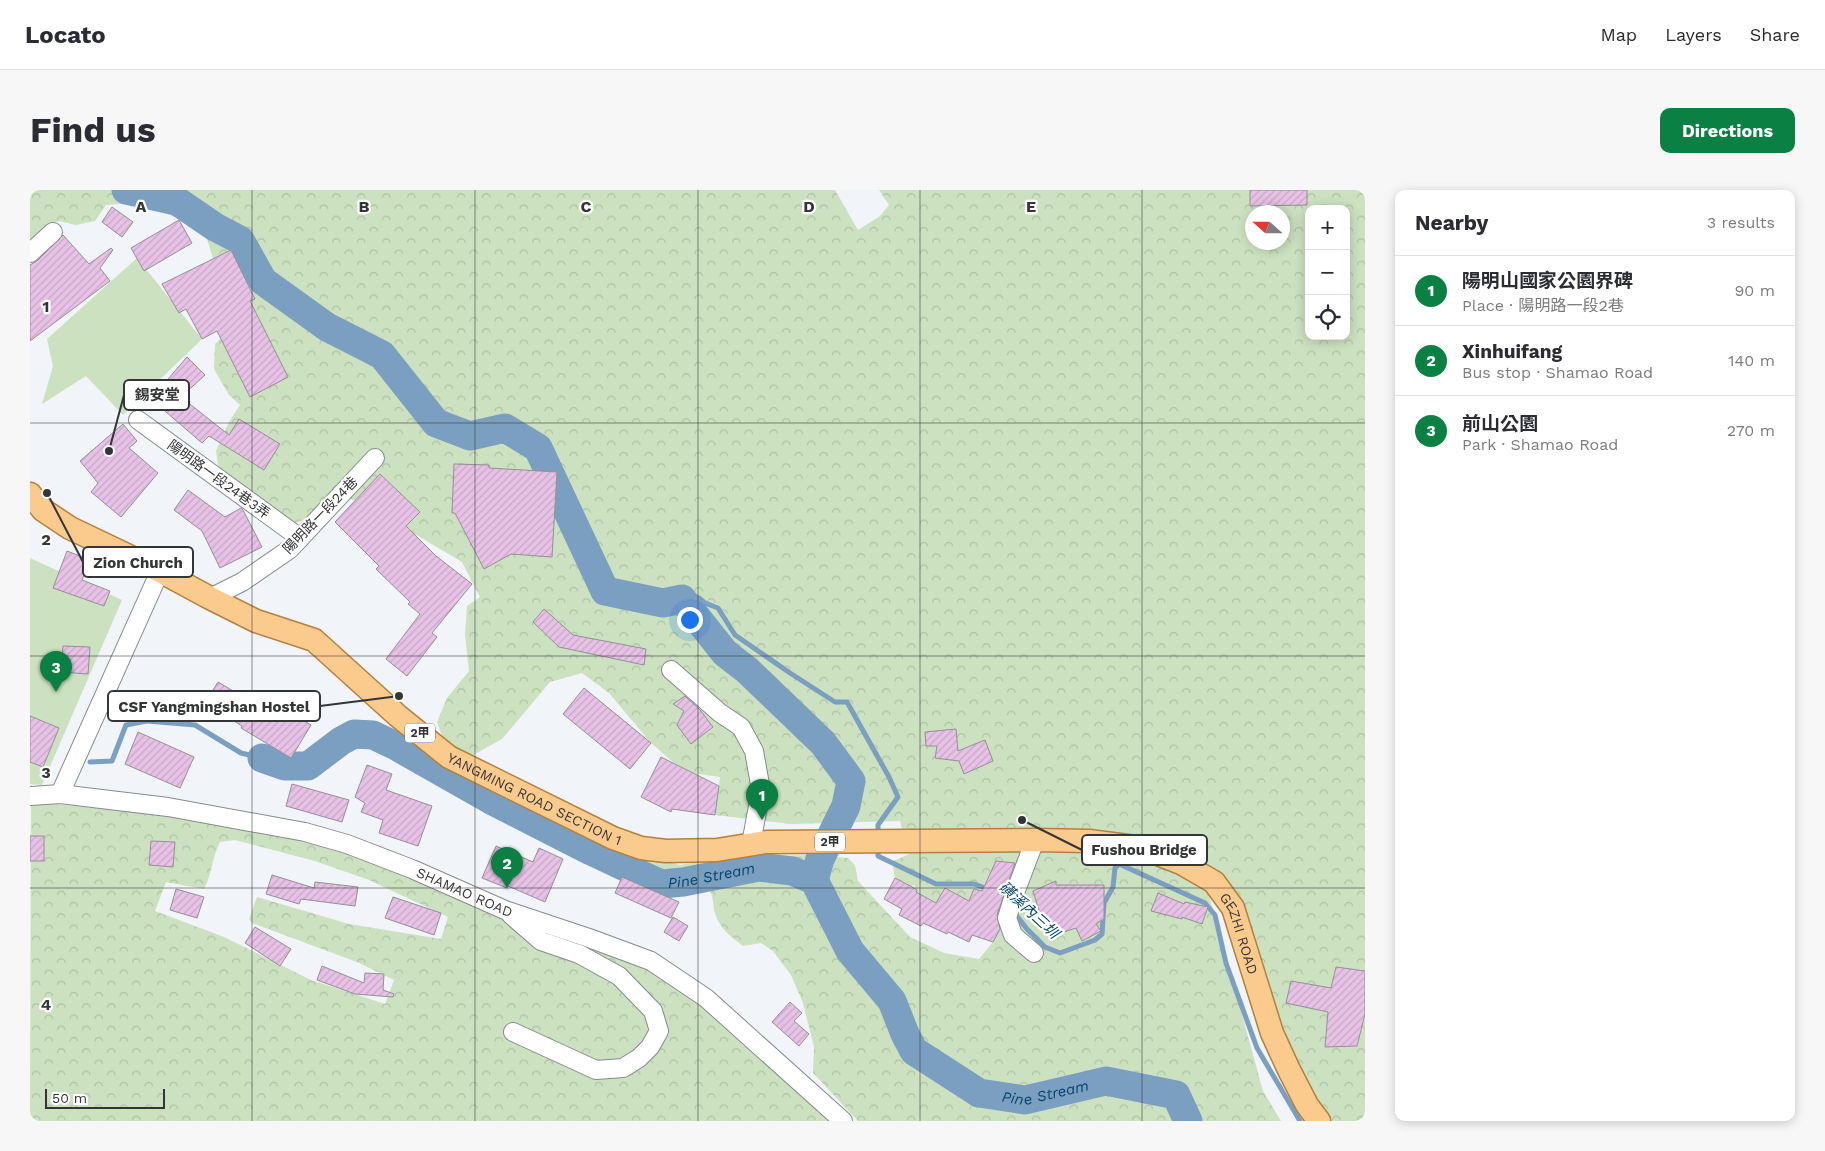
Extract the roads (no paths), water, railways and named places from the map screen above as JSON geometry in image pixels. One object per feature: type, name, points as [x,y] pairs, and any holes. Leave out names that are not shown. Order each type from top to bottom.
[{"type":"main road","name":"YANGMING ROAD SECTION 1","points":[[30,494],[43,510],[70,528],[160,571],[256,621],[314,640],[398,716],[448,757],[613,838],[641,848],[666,851],[700,851],[758,843]]},
{"type":"main road","name":"GEZHI ROAD","points":[[758,843],[1089,841],[1143,848],[1181,863],[1214,882],[1234,908],[1272,1033],[1307,1105],[1319,1121]]},
{"type":"street","points":[[30,253],[53,232]]},
{"type":"street","name":"陽明路一段24巷3弄","points":[[138,420],[300,538]]},
{"type":"street","name":"陽明路一段24巷","points":[[210,598],[242,582],[290,549],[375,458]]},
{"type":"street","points":[[60,794],[160,571]]},
{"type":"street","points":[[671,670],[720,713],[740,727],[754,751],[761,790],[758,843]]},
{"type":"street","name":"SHAMAO ROAD","points":[[30,796],[60,794],[168,807],[305,832],[357,848],[412,869],[505,910],[651,961],[706,998],[843,1121]]},
{"type":"street","points":[[1034,953],[1013,935],[1007,918],[1035,840]]},
{"type":"street","points":[[505,910],[541,941],[579,954],[619,976],[652,1011],[659,1031],[650,1046],[639,1058],[623,1068],[596,1070],[513,1032]]},
{"type":"waterway","points":[[126,190],[177,201],[215,227],[240,240],[263,281],[327,327],[382,355],[436,423],[470,436],[505,428],[538,448],[605,591],[663,603],[682,599],[725,653],[747,670],[823,743],[851,781],[846,806],[820,859],[814,880]]},
{"type":"waterway","name":"磺溪內三圳","points":[[682,599],[689,595],[718,608],[735,635],[835,702],[847,702],[889,777],[898,797],[878,825],[878,836]]},
{"type":"waterway","name":"Pine Stream","points":[[90,762],[112,761],[126,725],[147,721],[195,725],[241,753],[262,758]]},
{"type":"waterway","name":"Pine Stream","points":[[262,758],[285,766],[308,766],[341,741],[354,734],[373,735],[491,800],[661,884],[683,882],[759,867],[792,871],[814,880],[850,951],[892,1001],[914,1051],[979,1093],[1025,1100],[1106,1081],[1176,1095],[1188,1121]]},
{"type":"waterway","name":"磺溪內三圳","points":[[878,847],[878,856],[936,884],[974,884],[988,889]]},
{"type":"waterway","name":"磺溪內三圳","points":[[1013,911],[1045,947],[1060,953],[1095,940],[1102,934],[1104,903],[1113,887],[1115,868],[1119,864],[1205,903],[1215,915],[1226,963],[1257,1048],[1300,1121]]},
{"type":"place","name":"錫安堂","points":[[109,451]]},
{"type":"place","name":"Zion Church","points":[[47,493]]},
{"type":"place","name":"前山公園","points":[[56,692]]},
{"type":"place","name":"CSF Yangmingshan Hostel","points":[[399,696]]},
{"type":"place","name":"陽明山國家公園界碑","points":[[762,820]]},
{"type":"place","name":"Fushou Bridge","points":[[1022,820]]},
{"type":"place","name":"Xinhuifang","points":[[507,888]]}]
